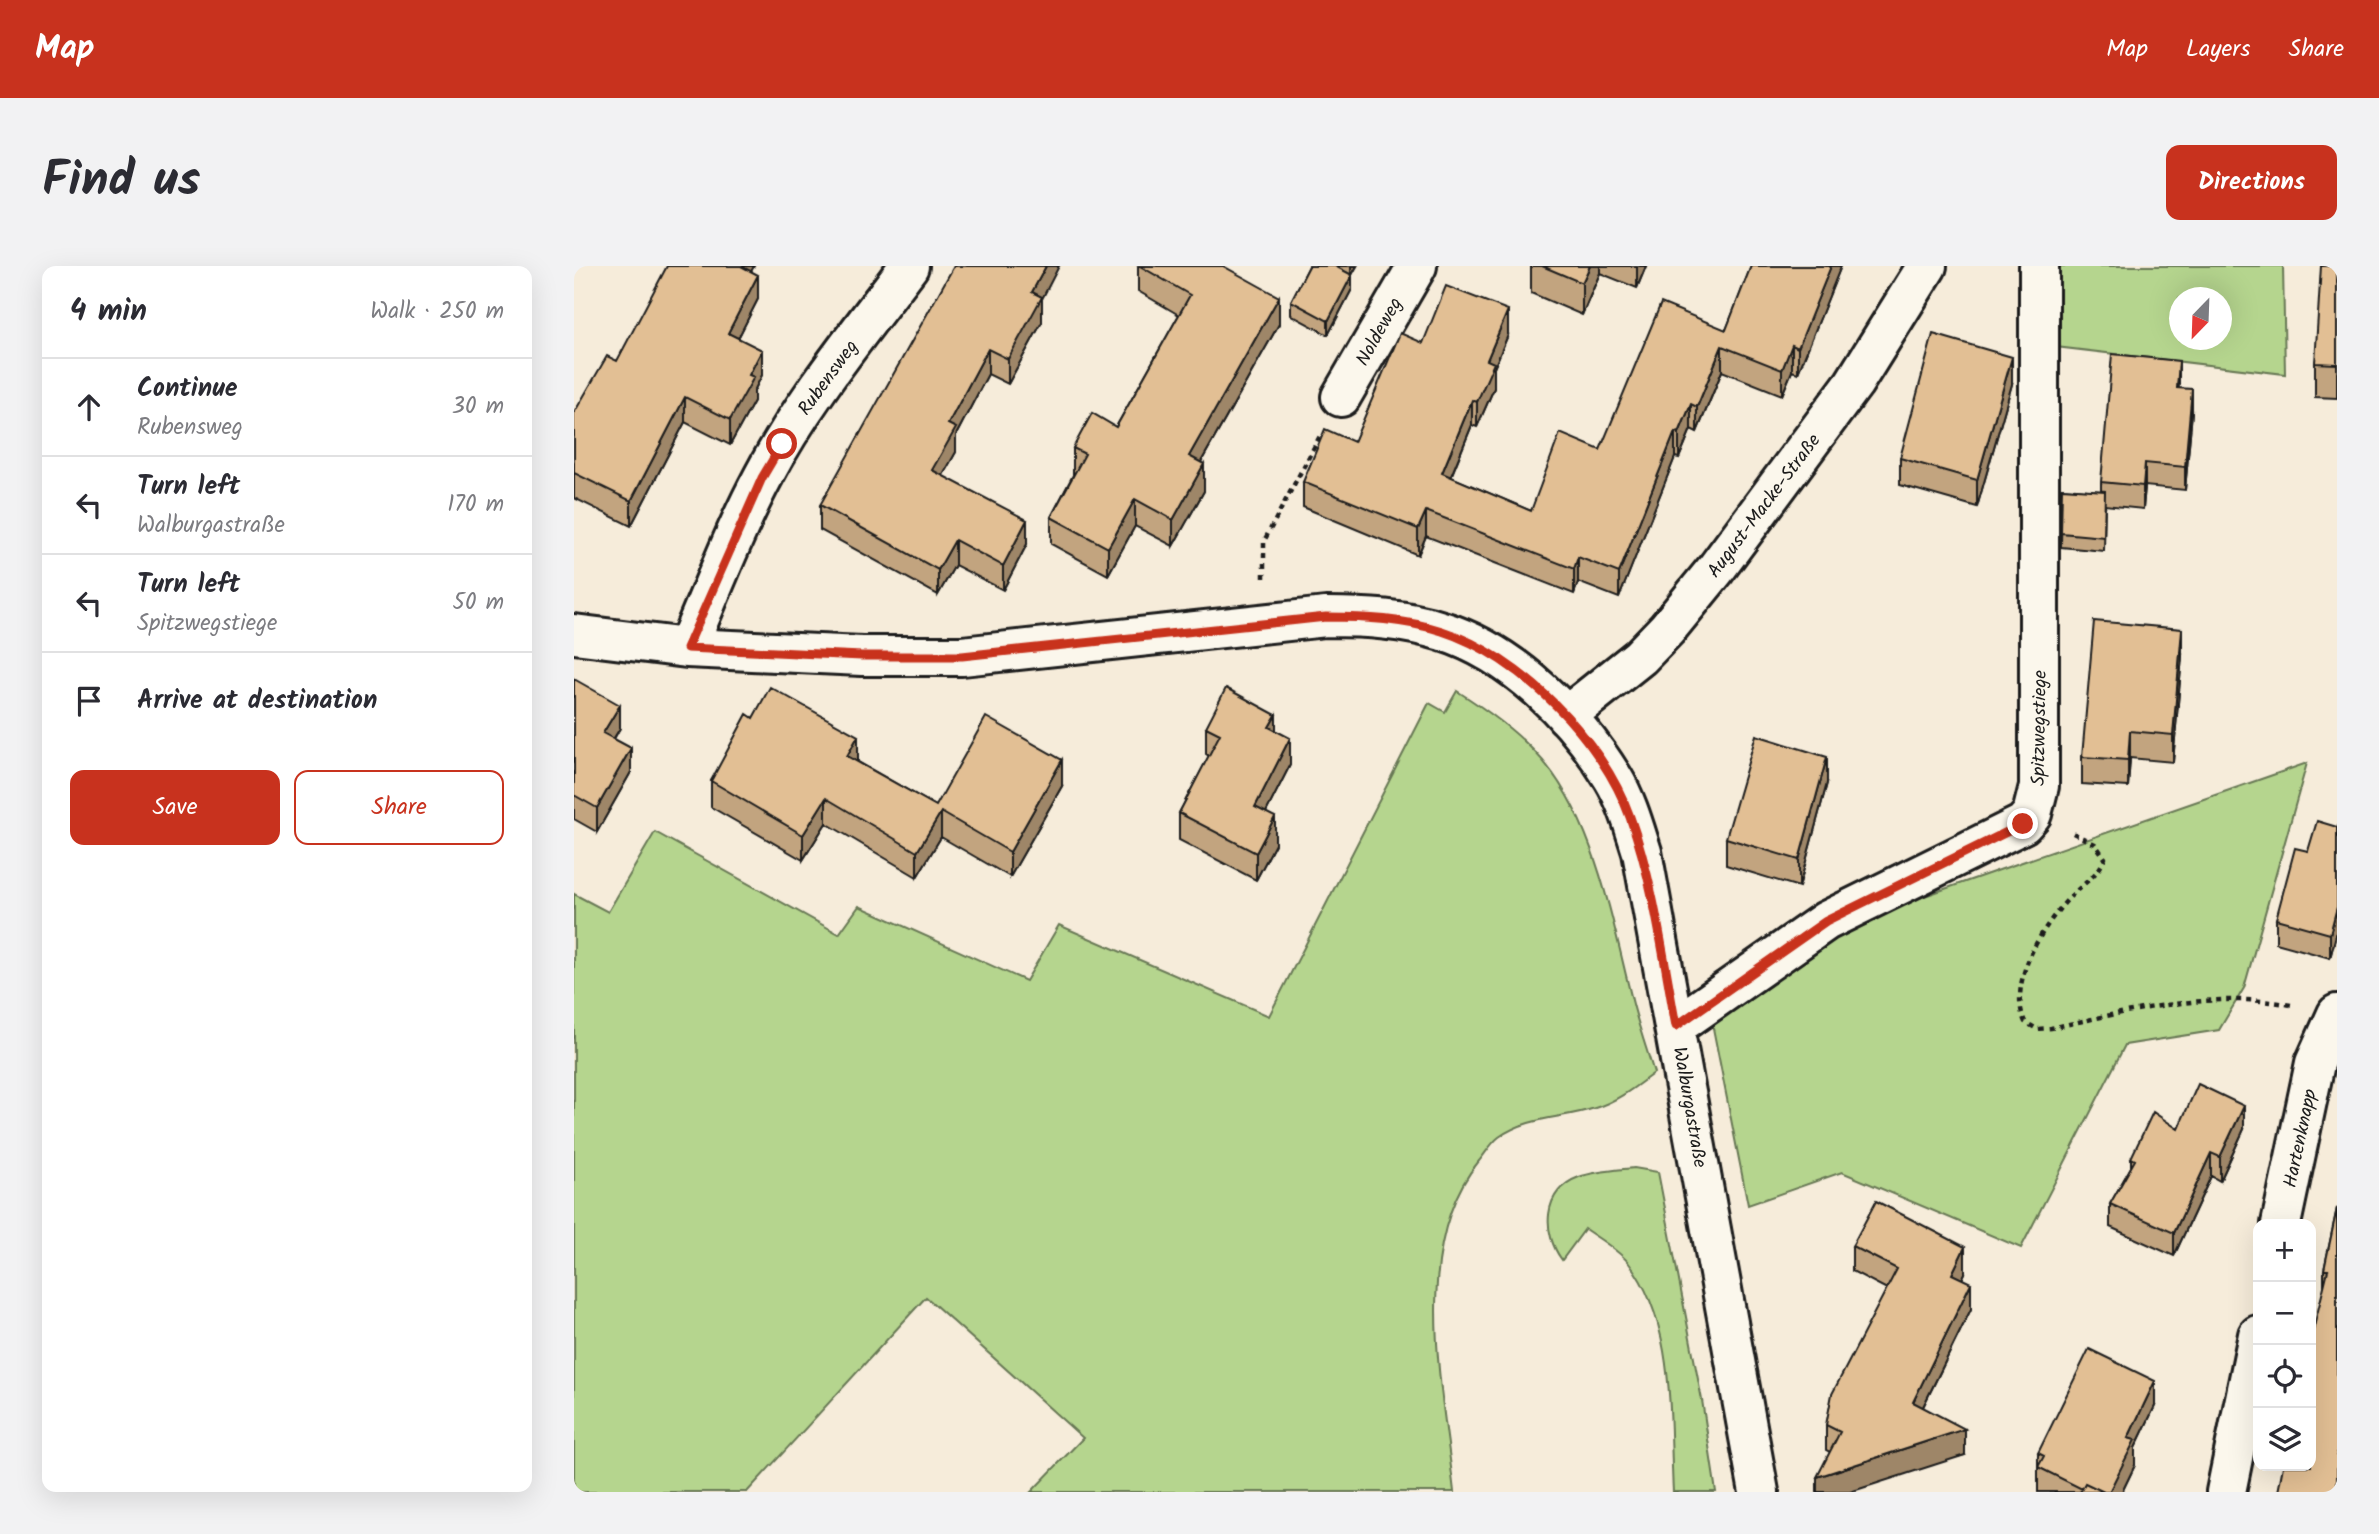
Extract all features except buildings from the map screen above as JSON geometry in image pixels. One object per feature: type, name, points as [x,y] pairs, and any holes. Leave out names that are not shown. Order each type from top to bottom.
[{"type":"street","name":"Rubensweg","points":[[687,648],[762,478],[815,393],[909,266]]},
{"type":"street","name":"Noldeweg","points":[[1341,397],[1417,266]]},
{"type":"street","name":"August-Macke-Straße","points":[[1566,716],[1640,657],[1667,629],[1716,569],[1854,383],[1927,266]]},
{"type":"street","name":"Spitzwegstiege","points":[[1676,1026],[1826,921],[2023,824],[2032,814],[2039,786],[2039,266]]},
{"type":"street","name":"Walburgastraße","points":[[574,634],[687,648],[862,656],[962,656],[1326,617],[1376,617],[1425,626],[1471,643],[1509,667],[1566,716],[1614,780],[1630,815],[1651,891],[1759,1492]]},
{"type":"street","name":"Hartenknapp","points":[[2282,1219],[2315,1063],[2337,1014]]},
{"type":"street","points":[[2226,1492],[2256,1345]]},
{"type":"path","points":[[1264,541],[1341,397]]},
{"type":"path","points":[[2032,814],[2095,844],[2105,858],[2096,874],[2068,898],[2032,954],[2025,971],[2020,1000],[2025,1022],[2037,1028],[2051,1028],[2171,1005],[2246,998],[2295,1006]]},
{"type":"green space","points":[[2056,266],[2283,266],[2285,374],[2056,347]]},
{"type":"green space","points":[[1457,691],[1524,741],[1554,775],[1571,803],[1597,866],[1654,1073],[1611,1102],[1583,1112],[1534,1121],[1510,1130],[1491,1145],[1457,1195],[1444,1234],[1437,1276],[1436,1320],[1443,1410],[1454,1492],[1031,1492],[1083,1438],[926,1297],[747,1492],[574,1492],[574,894],[608,912],[655,832],[839,934],[859,906],[1026,981],[1059,925],[1269,1016],[1429,703],[1445,712]]},
{"type":"green space","points":[[2307,763],[2244,988],[2219,1030],[2125,1045],[2021,1248],[1842,1172],[1748,1205],[1712,1023],[1870,915]]},
{"type":"green space","points":[[1634,1168],[1658,1172],[1702,1400],[1716,1492],[1673,1492],[1667,1372],[1655,1313],[1644,1286],[1628,1262],[1585,1229],[1562,1260],[1551,1238],[1549,1214],[1552,1202],[1567,1183],[1592,1173]]},
{"type":"route","points":[[782,444],[762,478],[687,648],[862,656],[962,656],[1326,617],[1376,617],[1445,632],[1471,643],[1539,690],[1566,716],[1614,780],[1630,815],[1642,852],[1676,1026],[1826,921],[2023,824]]}]
